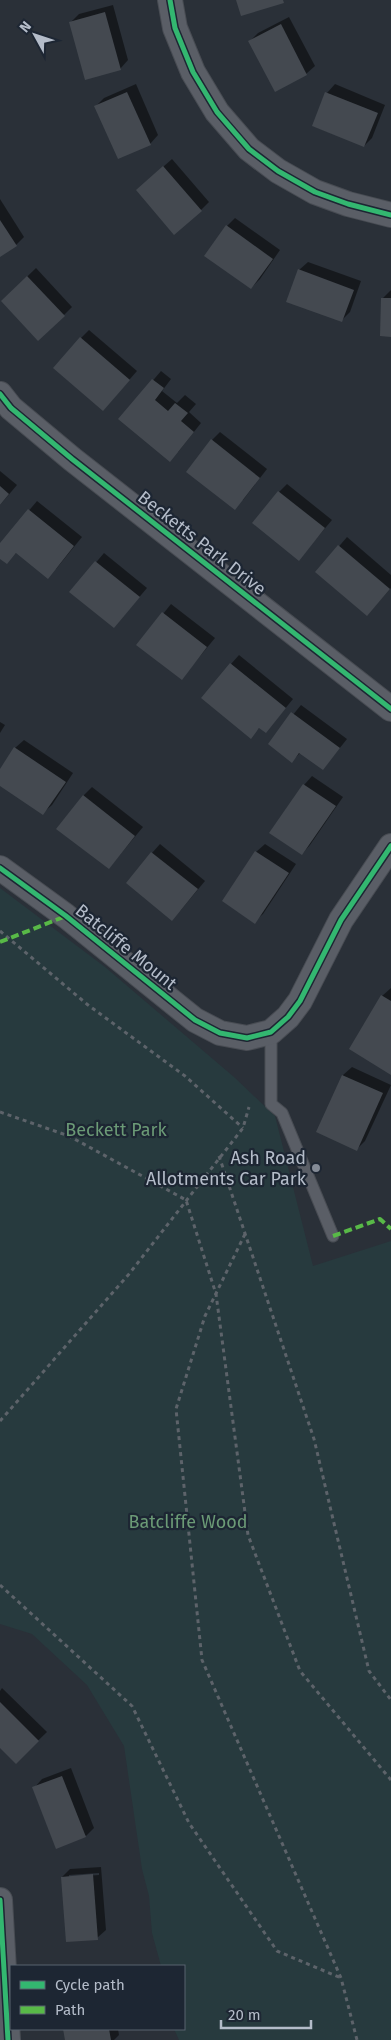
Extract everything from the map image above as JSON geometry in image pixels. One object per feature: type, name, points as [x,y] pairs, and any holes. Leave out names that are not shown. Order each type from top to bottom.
[{"type":"street","points":[[170,0],[175,28],[193,72],[217,112],[249,149],[278,171],[315,192],[348,204],[391,215]]},
{"type":"street","name":"Becketts Park Drive","points":[[0,394],[11,408],[72,459],[391,709]]},
{"type":"street","points":[[271,1032],[288,1017],[300,1001],[341,920],[391,846]]},
{"type":"street","name":"Batcliffe Mount","points":[[0,868],[66,916],[195,1020],[220,1033],[238,1038],[255,1037],[271,1032]]},
{"type":"street","points":[[0,1900],[8,2040]]},
{"type":"lane","points":[[271,1032],[271,1104],[282,1112],[334,1236]]},
{"type":"path","points":[[0,931],[88,1005],[185,1076],[243,1128]]},
{"type":"path","points":[[0,1421],[129,1274],[219,1156],[243,1128],[251,1099]]},
{"type":"path","points":[[0,1112],[69,1136],[186,1200],[216,1294],[248,1535],[300,1671],[391,1780]]},
{"type":"path","points":[[219,1156],[314,1439],[369,1671],[391,1700]]},
{"type":"path","points":[[245,1234],[205,1316],[176,1409],[202,1660],[341,1978],[357,2040]]},
{"type":"path","points":[[0,1585],[132,1706],[189,1823],[277,1951],[341,1978]]},
{"type":"green space","name":"Batcliffe Wood","points":[[0,888],[105,967],[234,1077],[275,1116],[313,1266],[391,1241],[391,2040],[179,2040],[174,2030],[185,2030],[185,1965],[161,1965],[152,1933],[149,1896],[142,1869],[124,1746],[87,1685],[32,1634],[0,1624]]},
{"type":"building","points":[[236,0],[283,0],[284,3],[241,16]]},
{"type":"building","points":[[105,12],[121,70],[85,80],[69,22]]},
{"type":"building","points":[[281,24],[307,75],[275,92],[248,41]]},
{"type":"building","points":[[127,92],[151,145],[118,159],[94,106]]},
{"type":"building","points":[[325,92],[378,113],[364,147],[312,126]]},
{"type":"building","points":[[163,166],[202,211],[174,235],[136,190]]},
{"type":"building","points":[[0,220],[17,246],[0,257]]},
{"type":"building","points":[[226,225],[273,259],[251,289],[204,256]]},
{"type":"building","points":[[298,269],[354,290],[342,322],[286,302]]},
{"type":"building","points":[[27,276],[65,316],[38,341],[1,301]]},
{"type":"building","points":[[381,298],[391,298],[391,337],[380,336]]},
{"type":"building","points":[[80,337],[130,380],[103,411],[53,368]]},
{"type":"building","points":[[152,379],[164,388],[155,400],[168,411],[175,403],[188,413],[181,421],[194,432],[170,462],[118,419]]},
{"type":"building","points":[[211,439],[260,478],[235,510],[186,472]]},
{"type":"building","points":[[0,486],[9,494],[0,505]]},
{"type":"building","points":[[278,491],[325,528],[299,561],[252,523]]},
{"type":"building","points":[[28,509],[74,546],[48,579],[16,553],[7,564],[0,559],[0,543]]},
{"type":"building","points":[[338,545],[390,589],[367,616],[315,572]]},
{"type":"building","points":[[95,561],[140,597],[114,628],[69,592]]},
{"type":"building","points":[[162,612],[207,647],[182,680],[136,645]]},
{"type":"building","points":[[230,663],[286,708],[266,733],[259,728],[251,739],[201,698]]},
{"type":"building","points":[[291,712],[340,748],[323,770],[299,753],[292,763],[268,744]]},
{"type":"building","points":[[14,747],[66,782],[43,815],[0,786],[0,769]]},
{"type":"building","points":[[303,784],[336,806],[302,855],[269,833]]},
{"type":"building","points":[[83,795],[135,836],[109,869],[56,829]]},
{"type":"building","points":[[255,851],[289,873],[255,924],[222,901]]},
{"type":"building","points":[[151,852],[198,889],[172,921],[126,883]]},
{"type":"building","points":[[381,995],[391,1001],[391,1075],[349,1049]]},
{"type":"building","points":[[342,1075],[383,1093],[357,1151],[316,1132]]},
{"type":"building","points":[[0,1702],[39,1741],[16,1764],[0,1748]]},
{"type":"building","points":[[62,1776],[86,1837],[56,1849],[32,1787]]},
{"type":"building","points":[[93,1874],[98,1940],[66,1942],[61,1877]]},
{"type":"building","points":[[63,2030],[109,2030],[111,2040],[65,2040]]},
{"type":"marked path","points":[[0,942],[66,916]]},
{"type":"marked path","points":[[333,1236],[380,1219],[391,1229]]},
{"type":"cycle path","points":[[170,0],[175,28],[193,72],[217,112],[249,149],[278,171],[315,192],[348,204],[391,215]]},
{"type":"cycle path","points":[[0,394],[11,408],[72,459],[391,709]]},
{"type":"cycle path","points":[[0,868],[66,916],[195,1020],[220,1033],[247,1038],[271,1032],[288,1017],[300,1001],[341,920],[391,846]]},
{"type":"cycle path","points":[[0,1900],[8,2040]]},
{"type":"place","name":"Ash Road Allotments Car Park","points":[[316,1168]]},
{"type":"park label","name":"Beckett Park","points":[[116,1130]]}]
